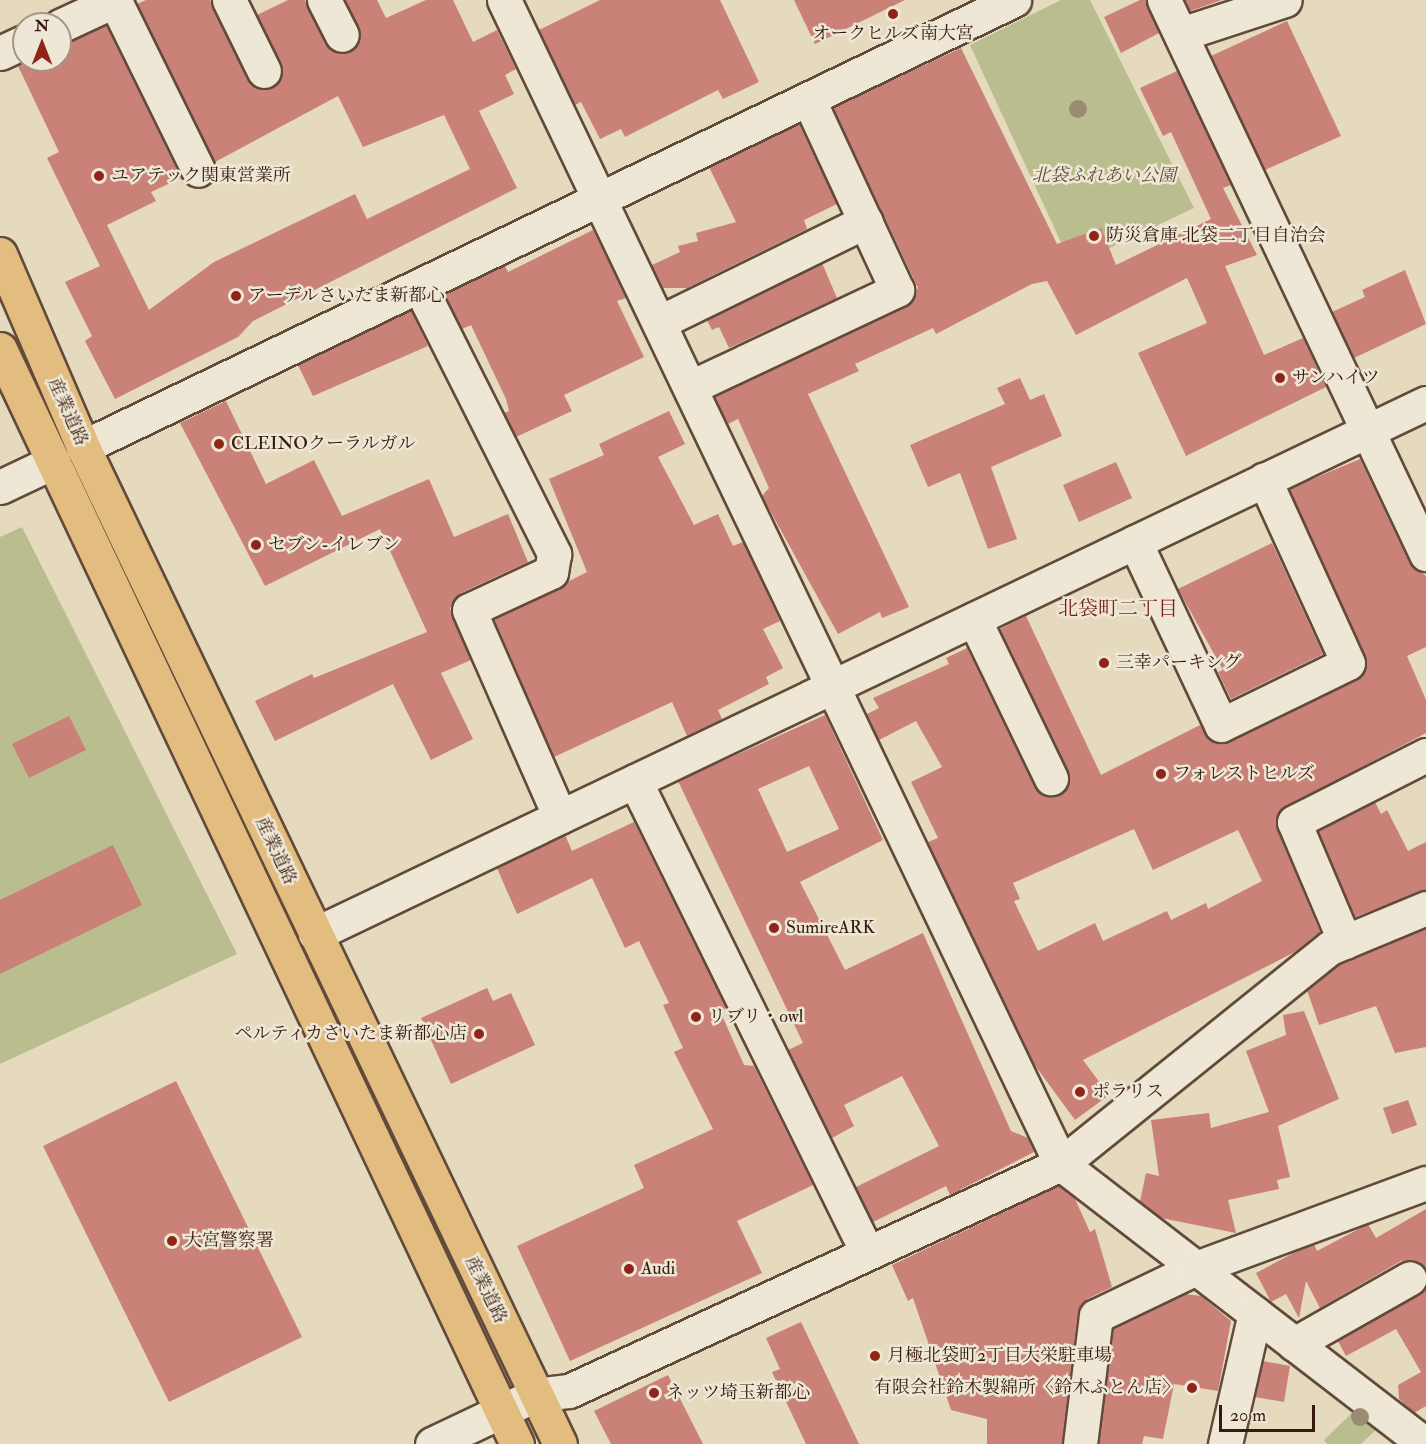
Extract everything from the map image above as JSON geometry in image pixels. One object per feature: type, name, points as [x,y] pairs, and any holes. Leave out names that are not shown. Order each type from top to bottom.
[{"type":"main road","name":"産業道路","points":[[0,254],[83,447],[560,1444]]},
{"type":"main road","name":"産業道路","points":[[0,349],[517,1444]]},
{"type":"street","points":[[72,20],[116,0],[198,170]]},
{"type":"street","points":[[229,0],[264,71]]},
{"type":"street","points":[[324,0],[342,35]]},
{"type":"street","points":[[504,0],[603,200],[831,688],[1061,1164],[1424,1444]]},
{"type":"street","points":[[83,447],[603,200],[1014,0]]},
{"type":"street","points":[[1164,0],[1365,430],[1426,555]]},
{"type":"street","points":[[1181,34],[1285,0]]},
{"type":"street","points":[[691,387],[897,290],[809,100]]},
{"type":"street","points":[[660,322],[866,221]]},
{"type":"street","points":[[420,287],[554,554],[551,572],[469,610],[560,817]]},
{"type":"street","points":[[315,934],[1365,430],[1426,403]]},
{"type":"street","points":[[0,487],[52,462]]},
{"type":"street","points":[[1135,542],[1221,725],[1348,663],[1264,479]]},
{"type":"street","points":[[974,619],[1051,778]]},
{"type":"street","points":[[1345,942],[1294,822],[1426,755]]},
{"type":"street","points":[[635,781],[866,1250]]},
{"type":"street","points":[[432,1444],[535,1395],[568,1392],[866,1250],[1061,1164],[1345,942],[1426,908]]},
{"type":"street","points":[[1080,1444],[1096,1316],[1196,1268],[1426,1183]]},
{"type":"street","points":[[1294,1344],[1410,1278]]},
{"type":"street","points":[[1225,1444],[1255,1313]]},
{"type":"green space","name":"北袋ふれあい公園","points":[[1061,0],[1090,0],[1194,208],[1072,266],[970,45]]},
{"type":"green space","points":[[22,527],[237,954],[0,1064],[0,537]]},
{"type":"green space","points":[[1360,1405],[1379,1427],[1361,1444],[1327,1444],[1324,1440]]},
{"type":"building","points":[[146,0],[210,0],[247,79],[263,90],[279,82],[283,72],[257,15],[288,0],[305,0],[325,44],[342,54],[351,51],[361,36],[345,0],[377,0],[386,18],[426,0],[453,0],[473,42],[497,30],[516,69],[505,75],[514,94],[479,111],[517,188],[253,321],[238,337],[115,399],[85,341],[92,336],[65,282],[100,266],[47,158],[59,152],[21,72],[72,72],[72,39],[106,25],[181,178],[151,192],[156,201],[107,225],[149,310],[214,262],[355,194],[367,219],[470,169],[444,115],[363,147],[338,96],[215,162],[137,4]]},
{"type":"building","points":[[600,0],[720,0],[759,82],[723,99],[718,90],[625,137],[621,129],[600,139],[581,102],[575,105],[539,30]]},
{"type":"building","points":[[794,0],[905,0],[815,44]]},
{"type":"building","points":[[1140,0],[1146,0],[1159,33],[1121,53],[1104,17]]},
{"type":"building","points":[[1185,0],[1222,0],[1190,11]]},
{"type":"building","points":[[1287,21],[1341,136],[1265,170],[1211,56]]},
{"type":"building","points":[[961,48],[1057,244],[1101,228],[1116,265],[1211,219],[1171,132],[1163,136],[1140,88],[1177,71],[1231,185],[1223,188],[1257,255],[1225,266],[1264,355],[1303,338],[1326,387],[1186,456],[1138,353],[1207,323],[1187,278],[1076,335],[1047,281],[1032,284],[936,334],[933,328],[855,364],[859,371],[808,394],[909,607],[882,618],[880,612],[838,634],[762,496],[769,488],[738,419],[728,424],[715,397],[912,301],[918,288],[833,108]]},
{"type":"building","points":[[799,124],[837,204],[804,220],[807,229],[687,288],[663,288],[652,265],[680,252],[678,246],[698,241],[696,233],[736,222],[709,167]]},
{"type":"building","points":[[593,230],[626,298],[617,301],[644,357],[564,395],[572,411],[516,437],[504,413],[509,411],[506,399],[471,325],[462,329],[445,294],[505,266],[508,272]]},
{"type":"building","points":[[822,263],[837,298],[729,348],[719,327],[712,330],[707,320]]},
{"type":"building","points":[[1405,270],[1426,324],[1354,358],[1332,312],[1365,297],[1362,290]]},
{"type":"building","points":[[411,310],[428,346],[313,396],[298,365]]},
{"type":"building","points":[[1020,378],[1030,400],[1044,394],[1062,436],[991,467],[1017,539],[988,549],[960,473],[928,487],[910,445],[1005,404],[997,388]]},
{"type":"building","points":[[226,401],[266,484],[314,460],[342,516],[429,479],[454,537],[508,514],[528,562],[461,593],[450,608],[471,660],[441,673],[473,739],[431,760],[393,684],[275,741],[255,701],[312,674],[314,678],[427,632],[380,529],[265,586],[180,423]]},
{"type":"building","points":[[669,411],[685,444],[658,457],[694,525],[718,514],[733,546],[743,542],[780,621],[763,629],[783,668],[766,677],[769,684],[718,710],[722,719],[687,736],[672,702],[554,757],[494,619],[587,572],[549,479],[604,455],[599,444]]},
{"type":"building","points":[[1360,459],[1409,562],[1426,576],[1426,647],[1407,656],[1426,700],[1426,733],[1279,811],[1277,829],[1320,932],[1295,952],[1083,1060],[1109,1095],[1075,1120],[1034,1064],[928,842],[938,838],[911,782],[942,767],[916,721],[879,740],[867,714],[879,708],[873,698],[949,664],[946,658],[967,648],[1034,786],[1050,797],[1067,788],[1068,770],[1000,629],[1026,616],[1101,775],[1200,725],[1211,741],[1229,742],[1356,680],[1364,673],[1365,655],[1289,489]],"holes":[[[1134,829],[1153,870],[1238,830],[1262,881],[1208,909],[1206,903],[1171,920],[1167,911],[1103,941],[1095,923],[1038,951],[1014,901],[1020,899],[1013,883]]]},
{"type":"building","points":[[1116,462],[1132,498],[1079,522],[1063,485]]},
{"type":"building","points":[[1272,543],[1323,654],[1231,699],[1218,672],[1223,670],[1178,589]]},
{"type":"building","points":[[825,715],[883,840],[800,882],[845,970],[923,933],[1011,1131],[1028,1138],[1034,1152],[950,1195],[946,1186],[873,1222],[856,1187],[939,1146],[902,1076],[844,1105],[854,1126],[832,1138],[788,1050],[803,1043],[678,781]],"holes":[[[809,766],[839,829],[787,852],[758,789]]]},
{"type":"building","points":[[69,716],[86,750],[29,778],[12,744]]},
{"type":"building","points":[[1375,802],[1381,814],[1387,810],[1408,851],[1426,842],[1426,890],[1355,917],[1318,831]]},
{"type":"building","points":[[634,822],[726,1008],[720,1011],[744,1065],[754,1066],[813,1185],[737,1221],[762,1273],[570,1361],[517,1246],[644,1188],[634,1165],[713,1129],[674,1052],[683,1048],[663,1005],[669,1003],[639,941],[625,948],[592,878],[517,914],[497,868],[565,835],[572,851]]},
{"type":"building","points":[[113,845],[142,905],[0,974],[0,900]]},
{"type":"building","points":[[1426,928],[1426,1047],[1395,1053],[1376,1006],[1319,1025],[1307,990],[1340,964]]},
{"type":"building","points":[[487,988],[493,1001],[511,993],[535,1045],[451,1084],[421,1018]]},
{"type":"building","points":[[1304,1011],[1339,1099],[1278,1126],[1290,1177],[1277,1180],[1279,1189],[1228,1200],[1236,1233],[1161,1218],[1140,1201],[1146,1173],[1159,1176],[1151,1120],[1209,1113],[1211,1128],[1269,1112],[1246,1051],[1286,1035],[1283,1015]]},
{"type":"building","name":"大宮警察署","points":[[176,1081],[302,1337],[169,1402],[43,1146]]},
{"type":"building","points":[[1408,1100],[1417,1125],[1392,1134],[1383,1108]]},
{"type":"building","points":[[1059,1186],[1075,1199],[1090,1232],[1095,1229],[1112,1287],[1087,1299],[1078,1313],[1062,1444],[987,1444],[987,1419],[951,1410],[913,1298],[908,1301],[892,1265]]},
{"type":"building","points":[[1426,1209],[1426,1268],[1419,1262],[1401,1261],[1320,1308],[1306,1281],[1299,1318],[1286,1294],[1271,1302],[1256,1273],[1314,1244],[1317,1251],[1368,1224],[1376,1238]]},
{"type":"building","points":[[1426,1288],[1426,1406],[1414,1413],[1399,1399],[1398,1385],[1421,1372],[1396,1329],[1346,1356],[1338,1341]]},
{"type":"building","points":[[1185,1294],[1201,1296],[1231,1321],[1218,1391],[1174,1384],[1163,1439],[1144,1436],[1142,1444],[1099,1444],[1113,1328]]},
{"type":"building","points":[[801,1322],[859,1444],[806,1444],[772,1372],[780,1369],[766,1338]]},
{"type":"building","points":[[1263,1361],[1290,1366],[1284,1402],[1255,1397]]},
{"type":"building","name":"ネッツ埼玉新都心","points":[[668,1375],[703,1444],[611,1444],[594,1411]]},
{"type":"place","name":"オークヒルズ南大宮","points":[[893,14]]},
{"type":"place","name":"ユアテック関東営業所","points":[[99,176]]},
{"type":"place","name":"防災倉庫 北袋二丁目自治会","points":[[1094,236]]},
{"type":"place","name":"アーデルさいたま新都心","points":[[236,296]]},
{"type":"place","name":"サンハイツ","points":[[1280,378]]},
{"type":"place","name":"CLEINOクーラルガル","points":[[219,444]]},
{"type":"place","name":"セブン-イレブン","points":[[256,545]]},
{"type":"place","name":"三幸パーキング","points":[[1104,663]]},
{"type":"place","name":"フォレストヒルズ","points":[[1161,774]]},
{"type":"place","name":"SumireARK","points":[[774,928]]},
{"type":"place","name":"リブリ・owl","points":[[696,1017]]},
{"type":"place","name":"ペルティカさいたま新都心店","points":[[479,1034]]},
{"type":"place","name":"ポラリス","points":[[1080,1092]]},
{"type":"place","name":"大宮警察署","points":[[172,1241]]},
{"type":"place","name":"Audi","points":[[629,1269]]},
{"type":"place","name":"月極北袋町2丁目大栄駐車場","points":[[875,1356]]},
{"type":"place","name":"有限会社鈴木製綿所〈鈴木ふとん店〉","points":[[1192,1388]]},
{"type":"place","name":"ネッツ埼玉新都心","points":[[654,1393]]},
{"type":"district","name":"北袋町二丁目","points":[[1118,608]]}]
